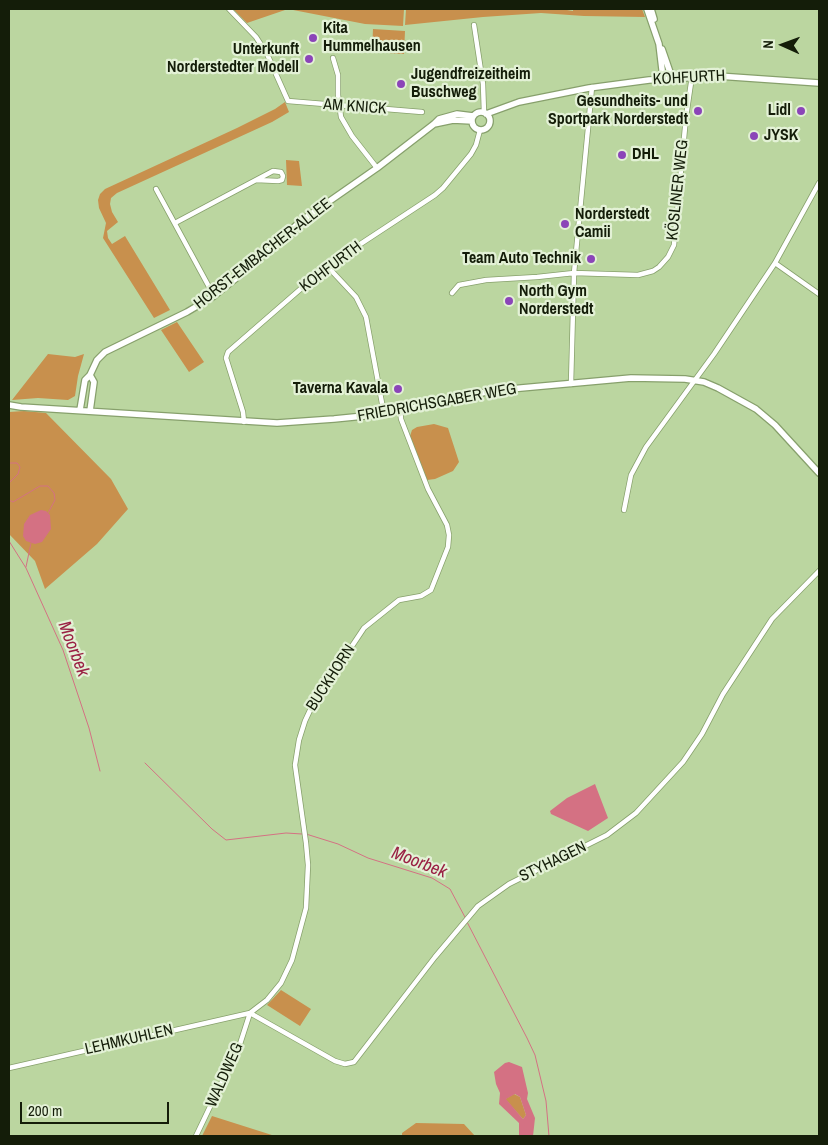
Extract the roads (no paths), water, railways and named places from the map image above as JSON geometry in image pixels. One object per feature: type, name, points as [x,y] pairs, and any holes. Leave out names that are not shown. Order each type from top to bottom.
[{"type":"street","name":"AM KNICK","points":[[230,9],[256,37],[267,54],[288,101],[422,112]]},
{"type":"street","points":[[647,9],[672,78]]},
{"type":"street","points":[[651,9],[653,24]]},
{"type":"street","points":[[474,25],[486,115]]},
{"type":"street","points":[[659,44],[663,78]]},
{"type":"street","points":[[333,58],[338,75],[341,117],[347,129],[377,168]]},
{"type":"street","name":"KÖSLINER WEG","points":[[452,292],[459,285],[486,280],[574,273],[646,274],[659,267],[668,257],[674,245],[684,134],[692,76]]},
{"type":"street","name":"KOHFURTH","points":[[472,118],[478,112],[486,115],[519,102],[592,87],[663,78],[730,76],[819,82]]},
{"type":"street","points":[[571,384],[574,273],[592,87]]},
{"type":"street","name":"HORST-EMBACHER-ALLEE","points":[[80,410],[85,380],[90,375],[94,364],[104,352],[187,312],[214,296],[235,280],[301,221],[377,168],[439,119],[457,114],[472,118]]},
{"type":"street","name":"KOHFURTH","points":[[244,422],[243,412],[226,358],[228,352],[327,266],[443,188],[471,154],[476,145],[480,130],[487,128],[486,115]]},
{"type":"street","points":[[472,118],[473,127],[480,130]]},
{"type":"street","points":[[174,223],[273,171],[281,172],[283,176],[282,180],[278,181],[256,180]]},
{"type":"street","points":[[624,510],[633,469],[646,447],[775,263],[819,183]]},
{"type":"street","points":[[156,189],[214,296]]},
{"type":"street","points":[[775,263],[819,294]]},
{"type":"street","points":[[327,266],[356,297],[366,317],[384,414]]},
{"type":"street","points":[[90,375],[94,382],[90,411]]},
{"type":"street","name":"FRIEDRICHSGABER WEG","points":[[9,405],[277,423],[384,414],[491,391],[631,378],[694,380],[718,388],[756,409],[773,424],[819,473]]},
{"type":"street","name":"FRIEDRICHSGABER WEG","points":[[9,409],[21,407]]},
{"type":"street","name":"BUCKHORN","points":[[250,1013],[267,1000],[281,983],[292,960],[306,908],[308,865],[295,764],[299,740],[309,711],[364,628],[398,600],[420,596],[431,590],[448,547],[449,535],[447,526],[428,489],[401,419],[400,410]]},
{"type":"street","name":"STYHAGEN","points":[[250,1013],[335,1061],[345,1064],[354,1062],[478,906],[510,884],[607,835],[636,813],[683,762],[702,734],[723,694],[772,619],[819,571]]},
{"type":"street","name":"LEHMKUHLEN","points":[[9,1068],[250,1013]]},
{"type":"street","name":"WALDWEG","points":[[196,1136],[240,1044],[250,1013]]},
{"type":"waterway","points":[[9,463],[17,463],[20,467],[18,474],[9,483]]},
{"type":"waterway","points":[[9,500],[13,502],[40,486],[48,486],[54,493],[55,500],[48,513]]},
{"type":"waterway","name":"Moorbek","points":[[9,541],[26,568],[63,650],[89,728],[100,771]]},
{"type":"waterway","points":[[26,567],[31,543]]},
{"type":"waterway","name":"Moorbek","points":[[145,763],[212,829],[226,840],[286,833],[302,834]]},
{"type":"waterway","name":"Moorbek","points":[[306,834],[338,844],[368,858],[432,878],[450,889],[466,919]]},
{"type":"waterway","name":"Moorbek","points":[[467,922],[535,1055],[546,1101],[549,1136]]},
{"type":"place","name":"Kita Hummelhausen","points":[[313,38]]},
{"type":"place","name":"Unterkunft Norderstedter Modell","points":[[309,59]]},
{"type":"place","name":"Jugendfreizeitheim Buschweg","points":[[401,84]]},
{"type":"place","name":"Gesundheits- und Sportpark Norderstedt","points":[[698,111]]},
{"type":"place","name":"Lidl","points":[[801,111]]},
{"type":"place","name":"JYSK","points":[[754,136]]},
{"type":"place","name":"DHL","points":[[622,155]]},
{"type":"place","name":"Norderstedt Camii","points":[[565,224]]},
{"type":"place","name":"Team Auto Technik","points":[[591,259]]},
{"type":"place","name":"North Gym Norderstedt","points":[[509,301]]},
{"type":"place","name":"Taverna Kavala","points":[[398,389]]}]
